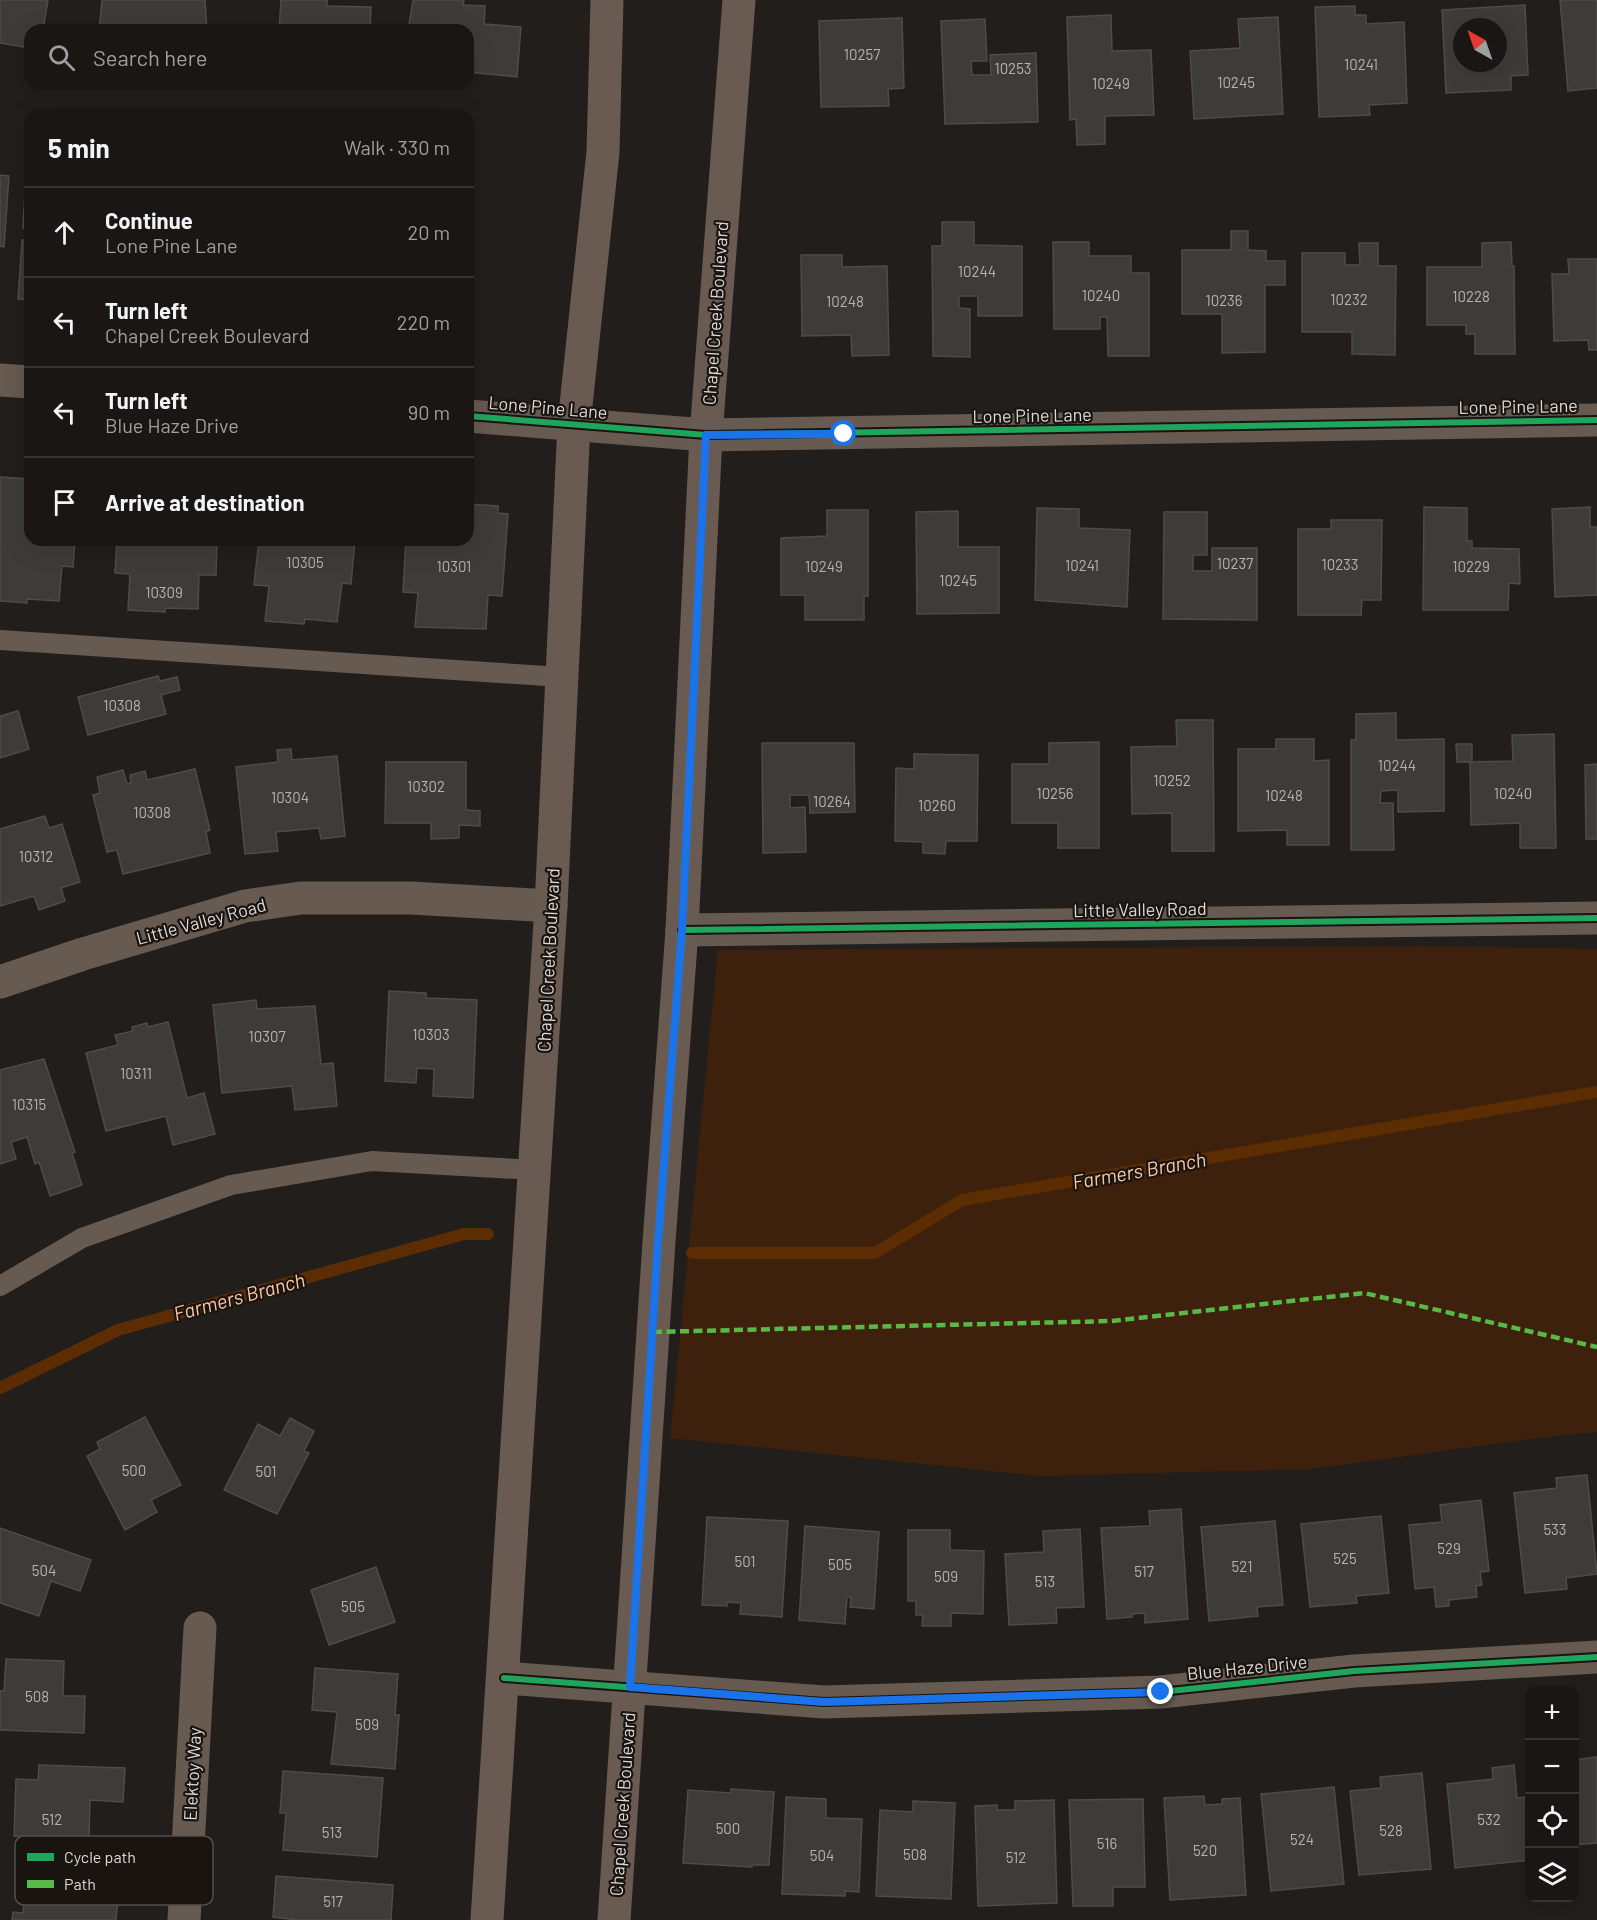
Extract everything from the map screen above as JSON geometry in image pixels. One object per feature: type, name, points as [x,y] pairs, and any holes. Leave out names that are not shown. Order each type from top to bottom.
[{"type":"main road","name":"Chapel Creek Boulevard","points":[[487,1920],[536,1170],[574,424],[603,152],[607,0]]},
{"type":"main road","name":"Chapel Creek Boulevard","points":[[615,1920],[658,1242],[682,930],[706,435],[739,0]]},
{"type":"street","points":[[0,380],[24,382]]},
{"type":"street","name":"Lone Pine Lane","points":[[474,416],[706,435],[1597,420]]},
{"type":"street","name":"Little Valley Road","points":[[0,982],[83,954],[245,906],[301,898],[411,898],[551,906]]},
{"type":"street","name":"Little Valley Road","points":[[682,930],[1597,918]]},
{"type":"street","name":"Elektoy Way","points":[[189,1836],[200,1628]]},
{"type":"street","name":"Blue Haze Drive","points":[[504,1678],[824,1702],[1161,1692],[1354,1671],[1597,1658]]},
{"type":"street","name":"Elektoy Way","points":[[184,1920],[185,1905]]},
{"type":"lane","points":[[0,640],[561,677]]},
{"type":"lane","points":[[0,1286],[82,1238],[231,1185],[372,1161],[536,1170]]},
{"type":"shaded area","points":[[1424,946],[1597,949],[1597,1432],[1529,1439],[1312,1469],[1040,1476],[670,1438],[718,950]]},
{"type":"building","points":[[0,0],[48,0],[44,24],[24,24],[24,47],[0,43]]},
{"type":"building","points":[[102,0],[205,0],[207,24],[100,24]]},
{"type":"building","points":[[281,0],[327,0],[327,6],[371,7],[370,24],[279,24]]},
{"type":"building","points":[[413,0],[464,0],[463,5],[485,6],[484,24],[521,27],[517,77],[474,73],[474,24],[409,24]]},
{"type":"building","points":[[1560,0],[1597,0],[1597,88],[1568,91]]},
{"type":"building","points":[[1525,5],[1528,75],[1511,76],[1511,90],[1446,93],[1442,10]]},
{"type":"building","points":[[1355,6],[1355,15],[1366,15],[1366,24],[1404,22],[1407,103],[1369,105],[1370,115],[1319,117],[1315,7]]},
{"type":"building","points":[[1111,15],[1112,51],[1151,50],[1154,115],[1105,116],[1105,144],[1077,145],[1076,119],[1070,120],[1067,17]]},
{"type":"building","points":[[1278,17],[1283,114],[1194,119],[1190,51],[1240,48],[1238,19]]},
{"type":"building","points":[[902,18],[904,88],[888,89],[889,106],[821,107],[819,21]]},
{"type":"building","points":[[985,19],[987,61],[971,61],[972,75],[991,75],[990,55],[1036,53],[1038,122],[945,124],[941,21]]},
{"type":"building","points":[[0,175],[9,176],[4,247],[0,246]]},
{"type":"building","points":[[942,222],[974,222],[974,245],[1022,246],[1022,316],[978,316],[978,296],[959,296],[959,308],[970,309],[970,357],[933,356],[932,246],[942,246]]},
{"type":"building","points":[[1231,231],[1248,231],[1248,250],[1266,251],[1266,261],[1285,261],[1285,285],[1265,285],[1265,352],[1222,353],[1222,314],[1182,314],[1182,250],[1231,250]]},
{"type":"building","points":[[22,240],[24,240],[24,300],[18,299]]},
{"type":"building","points":[[1053,242],[1089,242],[1089,256],[1131,256],[1131,273],[1149,273],[1149,356],[1108,356],[1107,317],[1100,317],[1100,329],[1054,329]]},
{"type":"building","points":[[1511,242],[1512,266],[1514,266],[1515,354],[1475,354],[1475,334],[1466,334],[1466,325],[1427,325],[1427,267],[1482,267],[1482,243]]},
{"type":"building","points":[[1359,243],[1378,243],[1378,266],[1396,266],[1395,355],[1352,354],[1352,332],[1302,332],[1302,253],[1345,253],[1345,265],[1360,265]]},
{"type":"building","points":[[801,255],[842,255],[842,267],[887,266],[889,355],[852,356],[851,335],[802,336]]},
{"type":"building","points":[[1568,259],[1597,259],[1597,350],[1589,350],[1588,340],[1554,341],[1552,274],[1569,274]]},
{"type":"building","points":[[0,477],[24,479],[24,546],[75,546],[73,567],[62,566],[59,601],[27,599],[27,603],[0,601]]},
{"type":"building","points":[[474,504],[498,506],[498,513],[508,514],[502,596],[488,595],[486,629],[415,627],[418,593],[403,592],[406,546],[474,546]]},
{"type":"building","points":[[1424,507],[1467,508],[1467,541],[1472,541],[1472,548],[1519,549],[1520,584],[1509,583],[1508,610],[1423,610]]},
{"type":"building","points":[[1590,507],[1590,527],[1597,527],[1597,595],[1555,597],[1552,509]]},
{"type":"building","points":[[1037,508],[1079,509],[1079,528],[1130,530],[1127,607],[1035,600]]},
{"type":"building","points":[[827,510],[868,510],[868,596],[864,596],[864,620],[805,620],[805,595],[781,595],[781,538],[827,536]]},
{"type":"building","points":[[958,511],[958,547],[999,547],[999,613],[917,614],[916,512]]},
{"type":"building","points":[[1164,512],[1207,512],[1207,555],[1193,555],[1193,571],[1212,571],[1212,548],[1257,548],[1257,620],[1163,619]]},
{"type":"building","points":[[1331,520],[1382,520],[1381,600],[1362,600],[1361,615],[1298,615],[1298,529],[1331,529]]},
{"type":"building","points":[[117,546],[217,546],[216,575],[199,575],[198,609],[165,608],[165,612],[128,610],[130,574],[115,573]]},
{"type":"building","points":[[258,546],[354,546],[351,584],[342,583],[337,622],[305,619],[304,624],[265,621],[269,586],[254,585]]},
{"type":"building","points":[[158,676],[160,681],[177,677],[180,690],[161,695],[166,714],[88,735],[78,697]]},
{"type":"building","points":[[18,711],[29,749],[0,758],[0,716]]},
{"type":"building","points":[[1396,713],[1396,740],[1444,739],[1444,811],[1398,812],[1398,790],[1381,791],[1380,803],[1393,803],[1394,850],[1351,850],[1351,740],[1356,740],[1356,714]]},
{"type":"building","points":[[1176,720],[1213,720],[1214,851],[1172,851],[1172,813],[1132,814],[1131,747],[1177,746]]},
{"type":"building","points":[[1554,734],[1556,848],[1520,848],[1520,823],[1471,825],[1470,762],[1457,762],[1456,744],[1472,744],[1472,762],[1513,761],[1512,735]]},
{"type":"building","points":[[1276,739],[1314,739],[1314,761],[1329,760],[1329,845],[1287,845],[1287,830],[1238,831],[1238,749],[1276,749]]},
{"type":"building","points":[[1099,742],[1099,848],[1058,848],[1058,823],[1012,823],[1012,764],[1049,764],[1049,743]]},
{"type":"building","points":[[762,743],[854,743],[855,812],[810,813],[809,795],[790,795],[790,808],[805,807],[806,852],[763,853]]},
{"type":"building","points":[[291,749],[292,760],[337,756],[345,836],[321,839],[319,828],[276,832],[278,851],[245,854],[236,767],[278,762],[277,750]]},
{"type":"building","points":[[914,754],[978,755],[977,841],[946,841],[945,854],[923,853],[923,842],[895,841],[896,768],[914,769]]},
{"type":"building","points":[[386,762],[466,762],[466,810],[480,811],[480,826],[459,825],[459,838],[431,839],[431,823],[385,823]]},
{"type":"building","points":[[1597,764],[1597,839],[1586,839],[1585,765]]},
{"type":"building","points":[[195,769],[210,830],[206,832],[210,853],[123,874],[117,850],[107,852],[93,795],[100,793],[97,777],[123,770],[127,784],[131,783],[130,775],[145,771],[147,780]]},
{"type":"building","points":[[45,816],[49,828],[62,824],[80,882],[61,888],[65,901],[39,910],[34,896],[0,906],[0,829]]},
{"type":"building","points":[[389,991],[426,993],[426,998],[477,1000],[473,1098],[433,1096],[434,1069],[417,1068],[416,1083],[385,1081]]},
{"type":"building","points":[[256,1000],[257,1009],[315,1006],[321,1064],[333,1063],[337,1106],[295,1110],[292,1086],[222,1093],[213,1005]]},
{"type":"building","points":[[168,1022],[187,1098],[204,1093],[215,1134],[173,1145],[166,1116],[106,1131],[86,1053],[118,1045],[115,1035],[133,1031],[132,1027],[147,1023],[148,1027]]},
{"type":"building","points":[[44,1059],[75,1152],[72,1153],[82,1185],[50,1196],[39,1162],[35,1164],[27,1137],[11,1142],[16,1159],[0,1164],[0,1070]]},
{"type":"building","points":[[145,1417],[181,1485],[151,1500],[157,1512],[125,1530],[87,1456],[100,1449],[97,1442]]},
{"type":"building","points":[[290,1418],[314,1431],[304,1451],[309,1453],[277,1514],[224,1490],[258,1424],[280,1436]]},
{"type":"building","points":[[1587,1475],[1597,1574],[1566,1578],[1567,1589],[1525,1593],[1514,1493],[1557,1488],[1556,1478]]},
{"type":"building","points":[[1481,1500],[1489,1571],[1480,1572],[1482,1585],[1476,1586],[1477,1597],[1449,1600],[1449,1606],[1436,1607],[1434,1587],[1415,1589],[1409,1525],[1442,1522],[1440,1505]]},
{"type":"building","points":[[1181,1509],[1188,1619],[1145,1623],[1145,1613],[1132,1614],[1132,1617],[1107,1619],[1101,1528],[1150,1526],[1149,1511]]},
{"type":"building","points":[[1381,1516],[1389,1593],[1356,1596],[1357,1603],[1310,1607],[1301,1524]]},
{"type":"building","points":[[707,1517],[788,1521],[782,1617],[740,1614],[741,1603],[727,1602],[727,1606],[702,1605]]},
{"type":"building","points":[[1275,1521],[1283,1605],[1257,1607],[1258,1616],[1209,1621],[1201,1527]]},
{"type":"building","points":[[805,1526],[879,1532],[874,1609],[850,1607],[851,1597],[847,1597],[845,1624],[799,1620]]},
{"type":"building","points":[[0,1528],[91,1560],[80,1591],[51,1581],[39,1616],[0,1603]]},
{"type":"building","points":[[1080,1529],[1084,1607],[1056,1608],[1057,1623],[1009,1625],[1005,1554],[1044,1552],[1043,1531]]},
{"type":"building","points":[[908,1530],[950,1530],[950,1550],[984,1551],[983,1614],[951,1613],[951,1626],[922,1626],[923,1615],[916,1615],[916,1601],[908,1601]]},
{"type":"building","points":[[376,1567],[395,1622],[329,1645],[311,1590]]},
{"type":"building","points":[[6,1659],[64,1661],[63,1696],[85,1696],[84,1733],[0,1730],[0,1691],[4,1691]]},
{"type":"building","points":[[315,1668],[398,1674],[395,1715],[399,1715],[395,1769],[331,1764],[337,1712],[312,1710]]},
{"type":"building","points":[[1597,1757],[1597,1843],[1579,1845],[1579,1759]]},
{"type":"building","points":[[39,1765],[125,1768],[123,1802],[90,1800],[89,1836],[14,1836],[16,1779],[38,1780]]},
{"type":"building","points":[[1514,1765],[1517,1798],[1525,1797],[1525,1861],[1455,1868],[1447,1784],[1493,1779],[1492,1768]]},
{"type":"building","points":[[283,1771],[383,1778],[377,1857],[283,1850],[286,1813],[280,1813]]},
{"type":"building","points":[[1422,1773],[1431,1869],[1359,1875],[1350,1791],[1381,1788],[1380,1777]]},
{"type":"building","points":[[1334,1787],[1344,1884],[1271,1891],[1261,1794]]},
{"type":"building","points":[[731,1789],[774,1792],[769,1865],[752,1865],[752,1867],[683,1863],[688,1790],[731,1793]]},
{"type":"building","points":[[1204,1796],[1205,1805],[1222,1804],[1222,1799],[1240,1798],[1246,1895],[1170,1900],[1164,1798]]},
{"type":"building","points":[[786,1797],[826,1799],[826,1818],[862,1819],[859,1892],[845,1891],[845,1896],[782,1894]]},
{"type":"building","points":[[1143,1799],[1145,1887],[1113,1887],[1113,1906],[1073,1906],[1069,1800]]},
{"type":"building","points":[[1054,1800],[1057,1903],[978,1906],[975,1806],[997,1805],[997,1810],[1015,1810],[1015,1801]]},
{"type":"building","points":[[913,1801],[955,1803],[951,1899],[876,1896],[880,1810],[913,1812]]},
{"type":"building","points":[[276,1876],[393,1885],[391,1920],[298,1920],[273,1917]]},
{"type":"building","points":[[24,1905],[117,1905],[116,1920],[12,1920],[13,1912],[23,1913]]},
{"type":"waterway","name":"Farmers Branch","points":[[692,1253],[875,1253],[962,1200],[1597,1092]]},
{"type":"waterway","name":"Farmers Branch","points":[[0,1388],[118,1330],[464,1234],[488,1234]]},
{"type":"marked path","points":[[653,1332],[1111,1321],[1364,1293],[1597,1347]]},
{"type":"cycle path","points":[[474,416],[706,435],[1597,420]]},
{"type":"cycle path","points":[[682,930],[1597,918]]},
{"type":"cycle path","points":[[504,1678],[824,1702],[1161,1692],[1354,1671],[1597,1657]]},
{"type":"route","points":[[844,434],[706,435],[682,930],[658,1242],[630,1687],[824,1702],[1161,1692]]}]
